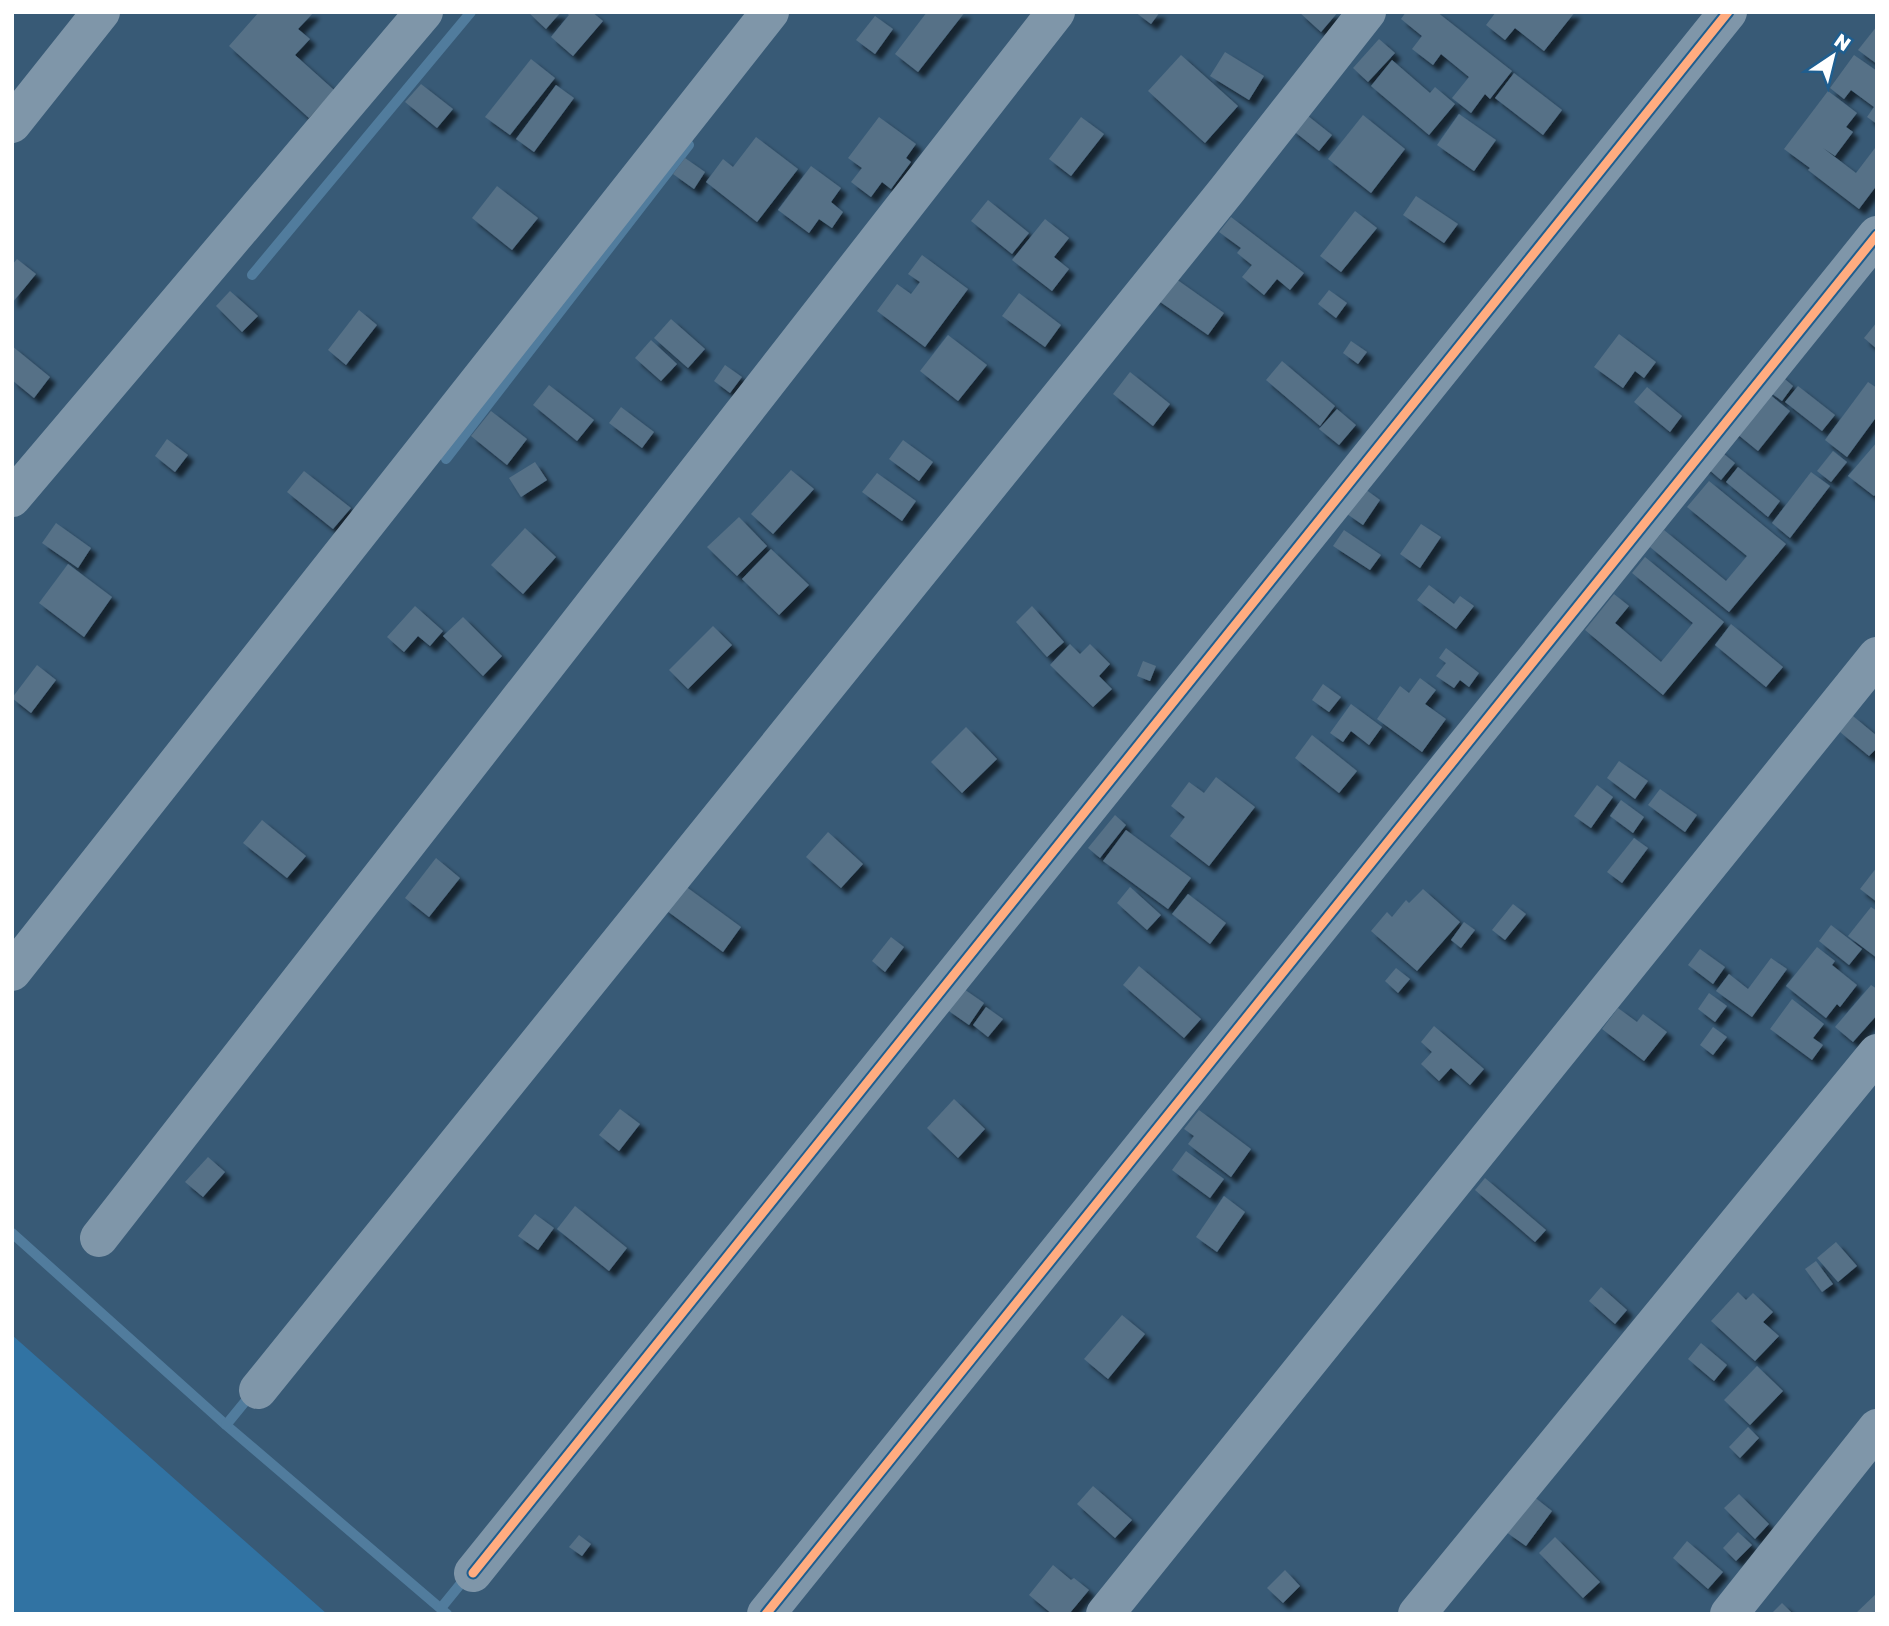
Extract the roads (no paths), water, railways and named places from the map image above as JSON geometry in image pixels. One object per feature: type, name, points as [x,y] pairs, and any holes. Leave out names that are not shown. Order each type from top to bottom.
[{"type":"street","points":[[12,124],[101,12]]},
{"type":"street","points":[[12,498],[424,12]]},
{"type":"street","points":[[12,972],[770,12]]},
{"type":"street","points":[[99,1238],[1056,12]]},
{"type":"street","points":[[258,1390],[1227,190],[1367,12]]},
{"type":"street","points":[[473,1573],[1728,12]]},
{"type":"street","points":[[766,1614],[1877,236]]},
{"type":"street","points":[[1105,1614],[1877,656]]},
{"type":"street","points":[[1417,1614],[1877,1053]]},
{"type":"street","points":[[1729,1614],[1877,1428]]},
{"type":"waterway","points":[[252,275],[471,12]]},
{"type":"waterway","points":[[446,459],[689,145]]},
{"type":"waterway","points":[[12,1233],[226,1425],[447,1614]]},
{"type":"waterway","points":[[226,1425],[253,1392]]},
{"type":"waterway","points":[[441,1608],[467,1576]]}]
